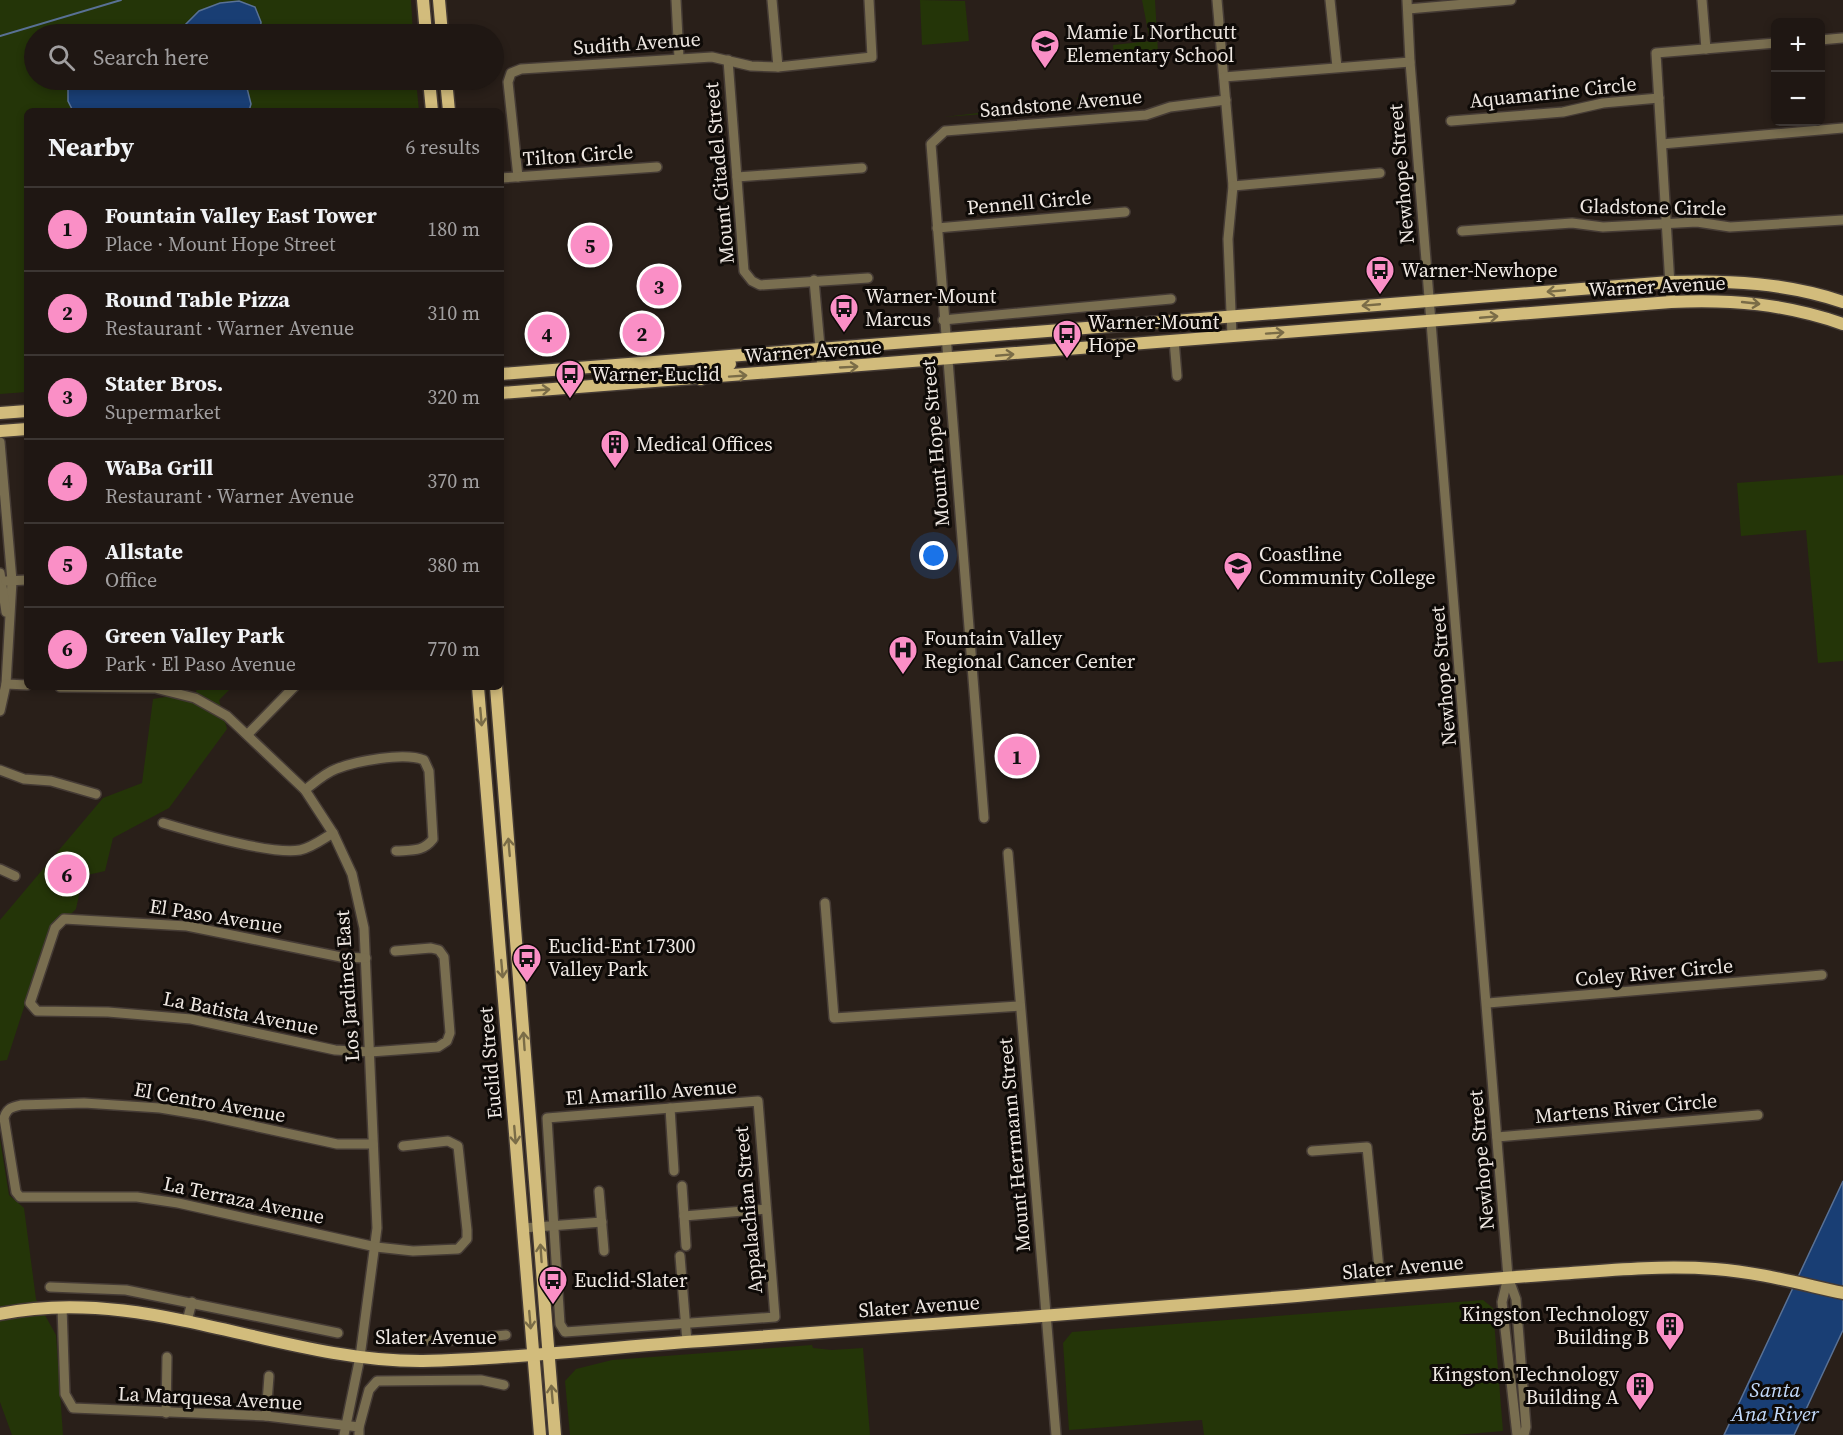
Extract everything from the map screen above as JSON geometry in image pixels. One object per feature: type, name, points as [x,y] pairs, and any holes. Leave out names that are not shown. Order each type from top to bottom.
[{"type":"main road","points":[[423,0],[425,24]]},
{"type":"main road","points":[[439,0],[441,24]]},
{"type":"main road","points":[[430,90],[432,108]]},
{"type":"main road","points":[[447,90],[449,108]]},
{"type":"main road","name":"Warner Avenue","points":[[504,374],[1670,282],[1738,282],[1772,286],[1843,302]]},
{"type":"main road","points":[[1716,300],[1723,290],[1772,286]]},
{"type":"main road","name":"Warner Avenue","points":[[504,393],[1671,302],[1716,300],[1790,308],[1843,324]]},
{"type":"main road","points":[[701,379],[707,369],[738,363],[750,356]]},
{"type":"main road","points":[[0,413],[24,411]]},
{"type":"main road","points":[[0,431],[24,429]]},
{"type":"main road","name":"Euclid Street","points":[[478,690],[540,1435]]},
{"type":"main road","name":"Euclid Street","points":[[496,690],[555,1435]]},
{"type":"main road","name":"Slater Avenue","points":[[0,1314],[62,1308],[106,1309],[187,1321],[302,1347],[360,1357],[446,1360],[1047,1317],[1508,1277],[1667,1267],[1721,1269],[1843,1293]]},
{"type":"street","points":[[676,0],[679,58]]},
{"type":"street","points":[[772,0],[778,66]]},
{"type":"street","name":"Sudith Avenue","points":[[518,177],[508,82],[511,73],[521,69],[679,58],[712,57],[751,66],[778,66],[872,57],[869,0]]},
{"type":"street","points":[[1217,0],[1233,186],[1228,239],[1233,315],[1232,336]]},
{"type":"street","points":[[1330,0],[1337,67]]},
{"type":"street","points":[[1408,4],[1511,0]]},
{"type":"street","points":[[1702,0],[1706,49]]},
{"type":"street","name":"Newhope Street","points":[[1408,4],[1410,62],[1488,1003],[1508,1277],[1516,1299],[1527,1427],[1524,1435]]},
{"type":"street","points":[[1825,40],[1842,38]]},
{"type":"street","points":[[1671,302],[1656,53],[1771,43]]},
{"type":"street","name":"Mount Citadel Street","points":[[728,60],[744,271],[752,281],[760,285],[814,280]]},
{"type":"street","points":[[1224,77],[1410,62]]},
{"type":"street","name":"Aquamarine Circle","points":[[1451,121],[1563,112],[1603,103],[1659,98]]},
{"type":"street","name":"Sandstone Avenue","points":[[935,138],[945,131],[1146,115],[1170,107],[1226,100]]},
{"type":"street","points":[[1662,144],[1843,128]]},
{"type":"street","name":"Mount Hope Street","points":[[935,138],[931,149],[936,228],[984,818]]},
{"type":"street","name":"Tilton Circle","points":[[504,178],[657,167]]},
{"type":"street","points":[[737,177],[862,168]]},
{"type":"street","points":[[1233,186],[1380,173]]},
{"type":"street","name":"Pennell Circle","points":[[936,228],[1125,212]]},
{"type":"street","name":"Gladstone Circle","points":[[1462,231],[1572,223],[1604,227],[1697,222],[1730,227],[1843,220]]},
{"type":"street","points":[[822,369],[814,280],[868,278]]},
{"type":"street","points":[[943,320],[1171,299]]},
{"type":"street","points":[[1174,340],[1177,376]]},
{"type":"street","points":[[0,442],[12,581],[5,633]]},
{"type":"street","points":[[0,711],[6,684],[5,633],[0,577],[12,581],[24,580]]},
{"type":"street","points":[[6,684],[24,685]]},
{"type":"street","name":"Los Jardines East","points":[[162,690],[202,702],[227,716],[305,790],[344,854],[358,896],[366,958],[377,1198],[376,1247],[360,1357],[344,1435]]},
{"type":"street","points":[[248,734],[291,690]]},
{"type":"street","points":[[305,790],[333,770],[354,763],[408,756],[424,760],[429,771],[433,838],[425,848],[396,850]]},
{"type":"street","points":[[0,770],[24,779],[51,782],[96,794]]},
{"type":"street","points":[[163,823],[210,836],[289,851],[305,849],[333,833]]},
{"type":"street","name":"Mount Herrmann Street","points":[[1008,853],[1056,1435]]},
{"type":"street","points":[[0,869],[15,876]]},
{"type":"street","points":[[825,903],[834,1018],[1020,1006]]},
{"type":"street","name":"El Paso Avenue","points":[[30,1002],[55,928],[60,921],[96,919],[187,926],[341,957],[366,958]]},
{"type":"street","name":"La Batista Avenue","points":[[30,1002],[37,1011],[119,1012],[191,1019],[335,1050],[370,1052],[438,1047],[447,1041],[450,1033],[444,957],[439,950],[431,948],[395,951]]},
{"type":"street","name":"Coley River Circle","points":[[1488,1003],[1822,975]]},
{"type":"street","points":[[512,1101],[529,1100]]},
{"type":"street","name":"El Amarillo Avenue","points":[[554,1226],[547,1118],[758,1101]]},
{"type":"street","name":"Appalachian Street","points":[[686,1324],[775,1317],[758,1101]]},
{"type":"street","name":"El Centro Avenue","points":[[16,1192],[4,1125],[6,1111],[21,1105],[123,1104],[203,1115],[337,1144],[374,1144]]},
{"type":"street","points":[[670,1108],[674,1172]]},
{"type":"street","name":"Martens River Circle","points":[[1497,1137],[1758,1115]]},
{"type":"street","name":"La Terraza Avenue","points":[[16,1192],[21,1197],[32,1199],[103,1195],[178,1203],[376,1247],[441,1251],[458,1249],[464,1245],[467,1230],[458,1146],[448,1142],[403,1146]]},
{"type":"street","points":[[1312,1151],[1367,1147],[1381,1289]]},
{"type":"street","points":[[682,1186],[686,1246]]},
{"type":"street","points":[[599,1191],[604,1251]]},
{"type":"street","points":[[684,1216],[766,1209]]},
{"type":"street","points":[[523,1228],[602,1222]]},
{"type":"street","points":[[554,1226],[560,1324],[565,1332],[686,1324]]},
{"type":"street","points":[[680,1256],[687,1342]]},
{"type":"street","name":"Newhope Street","points":[[1508,1277],[1503,1302],[1517,1435]]},
{"type":"street","points":[[50,1287],[126,1290],[338,1333]]},
{"type":"street","points":[[187,1321],[192,1302]]},
{"type":"street","name":"La Marquesa Avenue","points":[[62,1308],[65,1394],[73,1408],[266,1416],[346,1424],[359,1431]]},
{"type":"street","points":[[387,1338],[444,1341],[506,1335]]},
{"type":"street","points":[[444,1341],[446,1360]]},
{"type":"street","points":[[166,1357],[166,1413]]},
{"type":"street","points":[[266,1416],[268,1376]]},
{"type":"street","points":[[359,1431],[369,1390],[377,1382],[481,1380],[504,1385]]},
{"type":"green space","points":[[0,0],[411,0],[412,24],[24,24],[24,90],[417,90],[419,108],[24,108],[24,392],[0,394]]},
{"type":"green space","points":[[920,0],[965,1],[969,41],[922,45]]},
{"type":"green space","points":[[1142,0],[1155,0],[1158,52],[1114,55],[1113,45],[1150,41]]},
{"type":"green space","points":[[1113,94],[1114,106],[1084,109],[1077,98]]},
{"type":"green space","points":[[1005,104],[1011,112],[944,117],[1004,110],[1002,106]]},
{"type":"green space","points":[[1843,475],[1843,661],[1818,663],[1806,530],[1741,536],[1737,483]]},
{"type":"green space","points":[[196,690],[229,690],[219,700],[227,729],[169,808],[113,838],[105,871],[83,876],[76,909],[46,939],[7,1060],[0,1061],[0,920],[103,798],[142,783],[153,699],[196,692]]},
{"type":"green space","points":[[0,1139],[9,1195],[24,1208],[36,1299],[56,1335],[63,1435],[12,1435],[0,1402]]},
{"type":"green space","points":[[1483,1300],[1493,1308],[1503,1431],[1456,1435],[1204,1435],[1202,1420],[1069,1430],[1063,1343],[1072,1332]]},
{"type":"green space","points":[[812,1345],[813,1348],[832,1350],[863,1348],[870,1435],[570,1435],[565,1381],[576,1369],[612,1360]]},
{"type":"water","points":[[239,1],[255,7],[261,24],[186,24],[199,11],[220,3]]},
{"type":"water","points":[[68,90],[248,90],[251,104],[250,108],[72,108],[68,101]]},
{"type":"water","name":"Santa Ana River","points":[[1843,1181],[1843,1330],[1794,1435],[1724,1435]]},
{"type":"waterway","points":[[40,24],[121,0]]},
{"type":"waterway","points":[[0,36],[24,29]]},
{"type":"place","name":"Mamie L Northcutt Elementary School","points":[[1045,70]]},
{"type":"place","name":"Allstate","points":[[590,245]]},
{"type":"place","name":"Stater Bros.","points":[[659,286]]},
{"type":"place","name":"Warner-Newhope","points":[[1380,296]]},
{"type":"place","name":"Round Table Pizza","points":[[642,333]]},
{"type":"place","name":"WaBa Grill","points":[[547,334]]},
{"type":"place","name":"Warner-Mount Marcus","points":[[844,334]]},
{"type":"place","name":"Warner-Mount Hope","points":[[1067,360]]},
{"type":"place","name":"Warner-Euclid","points":[[570,400]]},
{"type":"place","name":"Medical Offices","points":[[615,470]]},
{"type":"place","name":"Coastline Community College","points":[[1238,592]]},
{"type":"place","name":"Fountain Valley Regional Cancer Center","points":[[903,676]]},
{"type":"place","name":"Fountain Valley East Tower","points":[[1017,756]]},
{"type":"place","name":"Green Valley Park","points":[[67,874]]},
{"type":"place","name":"Euclid-Ent 17300 Valley Park","points":[[527,984]]},
{"type":"place","name":"Euclid-Slater","points":[[553,1306]]},
{"type":"place","name":"Kingston Technology Building B","points":[[1670,1352]]},
{"type":"place","name":"Kingston Technology Building A","points":[[1640,1412]]}]
